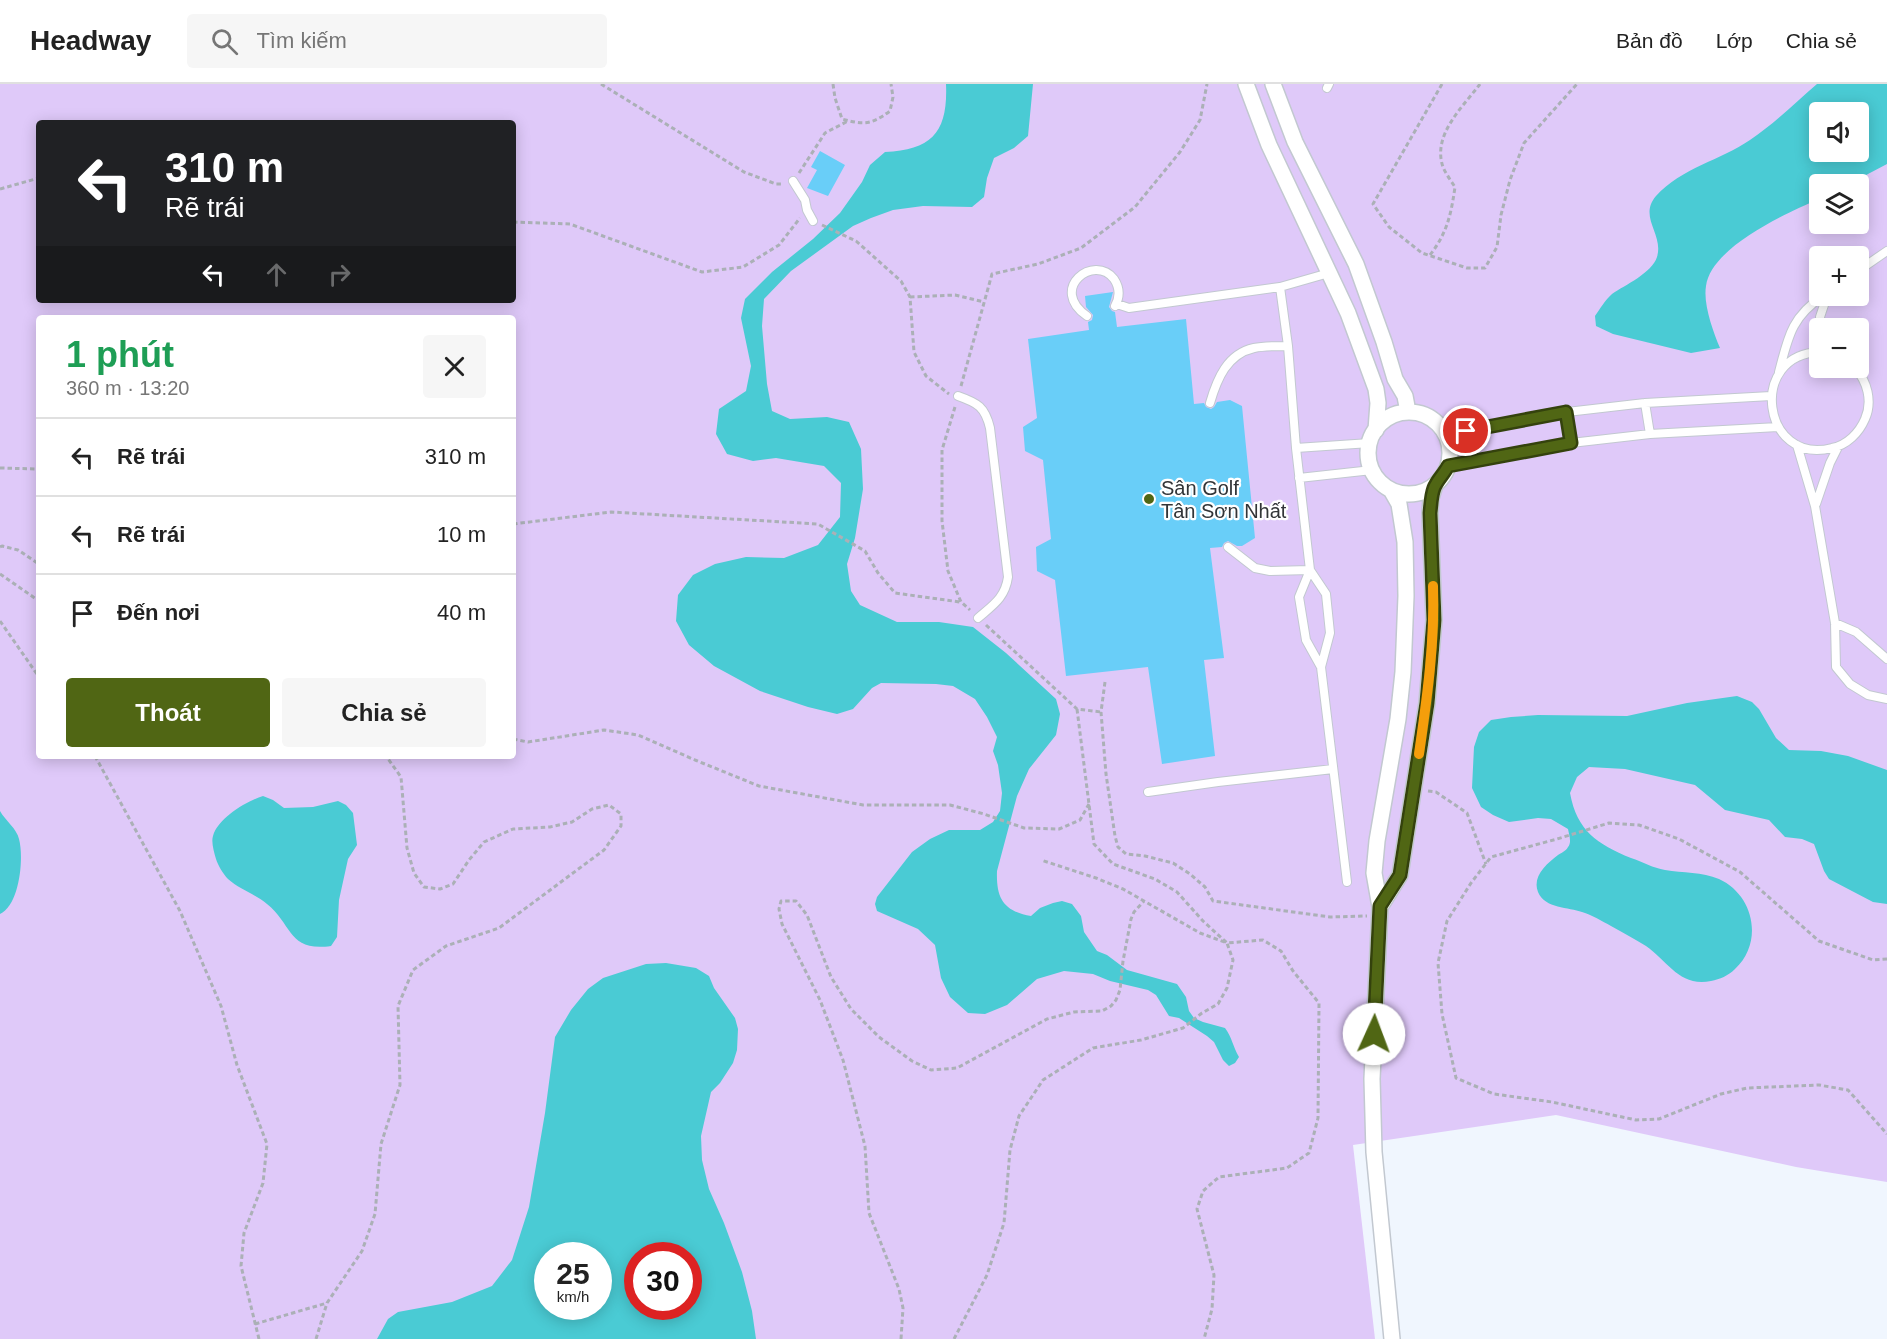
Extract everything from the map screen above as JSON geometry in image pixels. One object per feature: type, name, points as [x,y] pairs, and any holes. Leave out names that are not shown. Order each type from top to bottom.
[{"type":"street","points":[[1246,84],[1269,145],[1331,273],[1376,389],[1378,403],[1368,452],[1372,470],[1380,482],[1391,490],[1414,494],[1435,485],[1448,466],[1450,456],[1446,435],[1437,423],[1423,414],[1408,412],[1390,417],[1373,436]]},
{"type":"street","points":[[1273,84],[1295,142],[1356,264],[1395,379],[1405,396],[1408,412]]},
{"type":"street","points":[[1299,211],[1323,199]]},
{"type":"street","points":[[1379,911],[1400,875],[1422,736],[1434,620],[1430,513],[1435,485]]},
{"type":"street","points":[[1391,490],[1399,504],[1405,542],[1406,596],[1403,672],[1396,733],[1377,841],[1374,873],[1379,911],[1372,1090],[1374,1152],[1392,1339]]},
{"type":"street","points":[[1396,733],[1422,736]]},
{"type":"lane","points":[[793,181],[805,200],[813,221]]},
{"type":"lane","points":[[1869,263],[1887,251]]},
{"type":"lane","points":[[1087,316],[1077,309],[1072,293],[1079,277],[1095,270],[1103,271],[1116,282],[1119,291],[1116,306],[1129,308],[1280,287],[1331,273]]},
{"type":"lane","points":[[1280,287],[1310,570],[1326,594],[1330,633],[1321,667],[1347,882]]},
{"type":"lane","points":[[1811,306],[1797,318],[1787,341],[1771,396],[1772,412],[1778,427],[1797,445],[1817,450],[1838,447],[1850,440],[1860,429],[1866,416],[1869,402],[1863,378]]},
{"type":"lane","points":[[1210,403],[1216,383],[1235,357],[1253,348],[1288,346]]},
{"type":"lane","points":[[1779,374],[1788,363],[1799,356],[1809,354]]},
{"type":"lane","points":[[1446,435],[1566,412],[1645,403],[1771,396]]},
{"type":"lane","points":[[958,398],[975,402],[987,417],[1008,577],[1003,595],[978,618]]},
{"type":"lane","points":[[1645,403],[1650,434]]},
{"type":"lane","points":[[1566,412],[1571,443]]},
{"type":"lane","points":[[1448,466],[1571,443],[1650,434],[1778,427]]},
{"type":"lane","points":[[1296,448],[1373,436]]},
{"type":"lane","points":[[1797,445],[1815,506],[1835,623],[1836,667],[1850,684],[1868,695],[1887,699]]},
{"type":"lane","points":[[1815,506],[1838,447]]},
{"type":"lane","points":[[1299,478],[1372,470]]},
{"type":"lane","points":[[1228,547],[1254,568],[1277,571],[1310,570]]},
{"type":"lane","points":[[1310,570],[1299,597],[1306,640],[1321,667]]},
{"type":"lane","points":[[1835,623],[1856,632],[1887,659]]},
{"type":"lane","points":[[1148,792],[1333,769]]},
{"type":"path","points":[[601,84],[744,172],[776,184],[788,184],[793,181],[806,166],[825,133],[848,121]]},
{"type":"path","points":[[833,84],[842,119],[856,123],[875,122],[890,111],[893,97],[891,84]]},
{"type":"path","points":[[1101,712],[1077,709],[961,602],[948,571],[942,521],[942,450],[992,274],[1038,264],[1081,248],[1135,207],[1180,152],[1200,120],[1207,84]]},
{"type":"path","points":[[1442,84],[1372,204],[1389,227],[1422,253],[1467,268],[1485,268],[1497,247],[1501,215],[1510,180],[1524,143],[1577,84]]},
{"type":"path","points":[[1430,255],[1441,240],[1451,217],[1455,187],[1443,168],[1439,149],[1444,132],[1480,84]]},
{"type":"path","points":[[0,189],[36,179]]},
{"type":"path","points":[[516,222],[570,224],[702,272],[743,267],[779,245],[807,210]]},
{"type":"path","points":[[813,221],[856,241],[901,281],[910,297],[914,352],[926,376],[958,398]]},
{"type":"path","points":[[910,297],[955,295],[984,302]]},
{"type":"path","points":[[0,468],[36,470]]},
{"type":"path","points":[[516,524],[611,512],[818,524],[866,551],[878,573],[895,593],[961,602]]},
{"type":"path","points":[[0,547],[18,550],[36,562]]},
{"type":"path","points":[[1,576],[36,599]]},
{"type":"path","points":[[0,621],[36,673]]},
{"type":"path","points":[[1105,682],[1101,712],[1106,774],[1115,836],[1118,847],[1126,854],[1173,863],[1205,887],[1213,902],[1330,917],[1379,911]]},
{"type":"path","points":[[954,1339],[987,1275],[1004,1223],[1010,1150],[1019,1116],[1043,1080],[1094,1048],[1141,1040],[1183,1029],[1202,1013],[1218,1004],[1227,988],[1233,960],[1227,943],[1177,892],[1155,879],[1113,864],[1094,844],[1077,709]]},
{"type":"path","points":[[516,740],[528,742],[604,730],[638,735],[759,786],[863,805],[950,806],[984,814],[1024,828],[1059,829],[1080,820],[1089,803]]},
{"type":"path","points":[[97,759],[180,911],[221,1006],[237,1065],[267,1144],[263,1183],[244,1233],[241,1266],[259,1339]]},
{"type":"path","points":[[316,1339],[327,1303],[362,1251],[375,1214],[381,1144],[400,1085],[398,1006],[413,970],[446,946],[499,928],[604,850],[621,826],[621,814],[609,805],[592,809],[572,822],[550,827],[513,829],[484,842],[453,884],[440,889],[424,887],[414,873],[407,848],[401,777],[388,759]]},
{"type":"path","points":[[1414,788],[1436,792],[1467,813],[1486,864]]},
{"type":"path","points":[[1887,959],[1873,960],[1820,941],[1740,872],[1679,839],[1639,825],[1609,823],[1491,857],[1447,921],[1438,963],[1442,1014],[1456,1078],[1494,1094],[1552,1102],[1636,1120],[1659,1119],[1721,1094],[1747,1089],[1818,1085],[1848,1090],[1887,1134]]},
{"type":"path","points":[[1041,860],[1096,878],[1144,901],[1200,933],[1227,943],[1263,940],[1281,951],[1293,971],[1319,1003],[1318,1118],[1309,1153],[1287,1168],[1219,1177],[1203,1191],[1197,1209],[1214,1275],[1212,1309],[1204,1339]]},
{"type":"path","points":[[901,1339],[903,1308],[899,1289],[869,1213],[865,1146],[843,1060],[820,1000],[782,924],[779,909],[781,901],[796,901],[807,915],[831,977],[851,1009],[879,1037],[912,1061],[931,1070],[957,1068],[1047,1019],[1074,1012],[1102,1011],[1111,1006],[1120,990],[1131,919],[1144,901]]},
{"type":"path","points":[[255,1323],[327,1303]]},
{"type":"shaded area","name":"Sân Golf Tân Sơn Nhất","points":[[0,84],[1887,84],[1887,1182],[1796,1167],[1556,1115],[1353,1145],[1375,1339],[0,1339]]},
{"type":"water","points":[[946,84],[1033,84],[1028,136],[1014,148],[994,158],[987,178],[984,197],[972,207],[923,206],[893,210],[871,218],[853,226],[791,271],[764,299],[762,326],[767,384],[772,411],[790,419],[827,417],[849,422],[861,449],[863,489],[855,538],[847,564],[851,591],[860,605],[897,622],[939,622],[973,627],[1006,653],[1056,699],[1060,714],[1056,735],[1029,769],[1017,796],[997,871],[998,889],[1003,902],[1014,911],[1031,916],[1040,908],[1053,903],[1062,901],[1072,904],[1081,916],[1084,932],[1097,951],[1107,955],[1127,970],[1177,984],[1186,997],[1189,1011],[1194,1018],[1225,1028],[1239,1057],[1229,1066],[1223,1060],[1214,1042],[1179,1018],[1169,1016],[1156,995],[1148,990],[1110,981],[1093,974],[1064,971],[1037,979],[1007,1005],[985,1014],[968,1013],[950,997],[941,978],[935,945],[918,929],[877,911],[875,904],[877,897],[912,852],[930,839],[949,830],[980,830],[993,822],[1000,811],[1002,793],[998,765],[993,751],[997,737],[975,699],[953,686],[881,683],[872,688],[853,709],[837,714],[808,707],[760,691],[714,666],[689,645],[676,621],[678,595],[693,575],[715,564],[746,557],[784,558],[818,545],[840,517],[841,483],[824,466],[776,458],[753,461],[727,454],[716,434],[719,409],[746,391],[751,366],[741,318],[745,299],[772,272],[813,239],[840,213],[862,182],[870,165],[885,152],[915,147],[934,135],[944,114]]},
{"type":"water","points":[[1817,84],[1887,84],[1887,164],[1868,174],[1809,174],[1809,204],[1752,233],[1721,258],[1711,272],[1705,293],[1709,317],[1720,348],[1691,353],[1613,334],[1596,326],[1595,316],[1607,299],[1650,268],[1657,257],[1657,241],[1650,218],[1651,204],[1656,196],[1677,178],[1739,147],[1776,120]]},
{"type":"water","points":[[1737,696],[1752,702],[1759,709],[1776,738],[1789,750],[1821,751],[1848,756],[1887,770],[1887,904],[1873,902],[1829,879],[1814,844],[1802,839],[1785,837],[1769,820],[1725,810],[1695,785],[1625,769],[1589,767],[1577,777],[1570,793],[1578,817],[1590,834],[1619,853],[1656,868],[1719,879],[1731,886],[1747,907],[1752,933],[1750,946],[1744,958],[1727,975],[1700,982],[1682,977],[1646,946],[1601,920],[1546,902],[1541,898],[1537,881],[1541,871],[1549,862],[1569,845],[1568,829],[1551,819],[1538,818],[1509,822],[1481,807],[1472,788],[1474,747],[1479,732],[1491,720],[1538,715],[1627,716],[1687,703]]},
{"type":"water","points":[[263,796],[284,808],[313,807],[338,801],[346,805],[353,813],[357,845],[348,859],[339,900],[337,937],[331,946],[317,947],[299,941],[267,904],[228,879],[218,864],[212,841],[216,829],[234,811]]},
{"type":"water","points":[[0,811],[18,835],[21,857],[16,891],[7,909],[0,914]]},
{"type":"water","points":[[666,963],[696,968],[709,976],[714,988],[735,1018],[738,1029],[737,1050],[733,1063],[711,1092],[701,1136],[702,1160],[709,1189],[742,1272],[752,1311],[756,1339],[377,1339],[388,1319],[398,1312],[452,1302],[492,1286],[512,1260],[529,1207],[555,1037],[571,1010],[588,989],[603,978],[646,964]]},
{"type":"building","points":[[820,151],[845,165],[828,196],[807,188],[817,170],[811,167]]},
{"type":"building","name":"Sân Golf Tân Sơn Nhất","points":[[1113,292],[1109,307],[1115,312],[1117,327],[1186,319],[1194,404],[1204,403],[1211,409],[1217,402],[1230,400],[1242,406],[1255,538],[1242,546],[1228,541],[1222,547],[1210,548],[1224,658],[1204,660],[1215,756],[1162,764],[1148,667],[1066,676],[1055,580],[1037,571],[1036,547],[1051,539],[1043,460],[1025,451],[1023,427],[1037,418],[1028,339],[1089,330],[1088,322],[1092,320],[1093,315],[1086,307],[1085,296]]},
{"type":"slow traffic","points":[[1419,754],[1432,656],[1433,586]]},
{"type":"place","name":"Sân Golf Tân Sơn Nhất","points":[[1149,499]]},
{"type":"route","points":[[1374,1034],[1380,906],[1400,875],[1427,703],[1434,620],[1430,513],[1435,485],[1448,466],[1571,443],[1566,412],[1466,431]]}]
